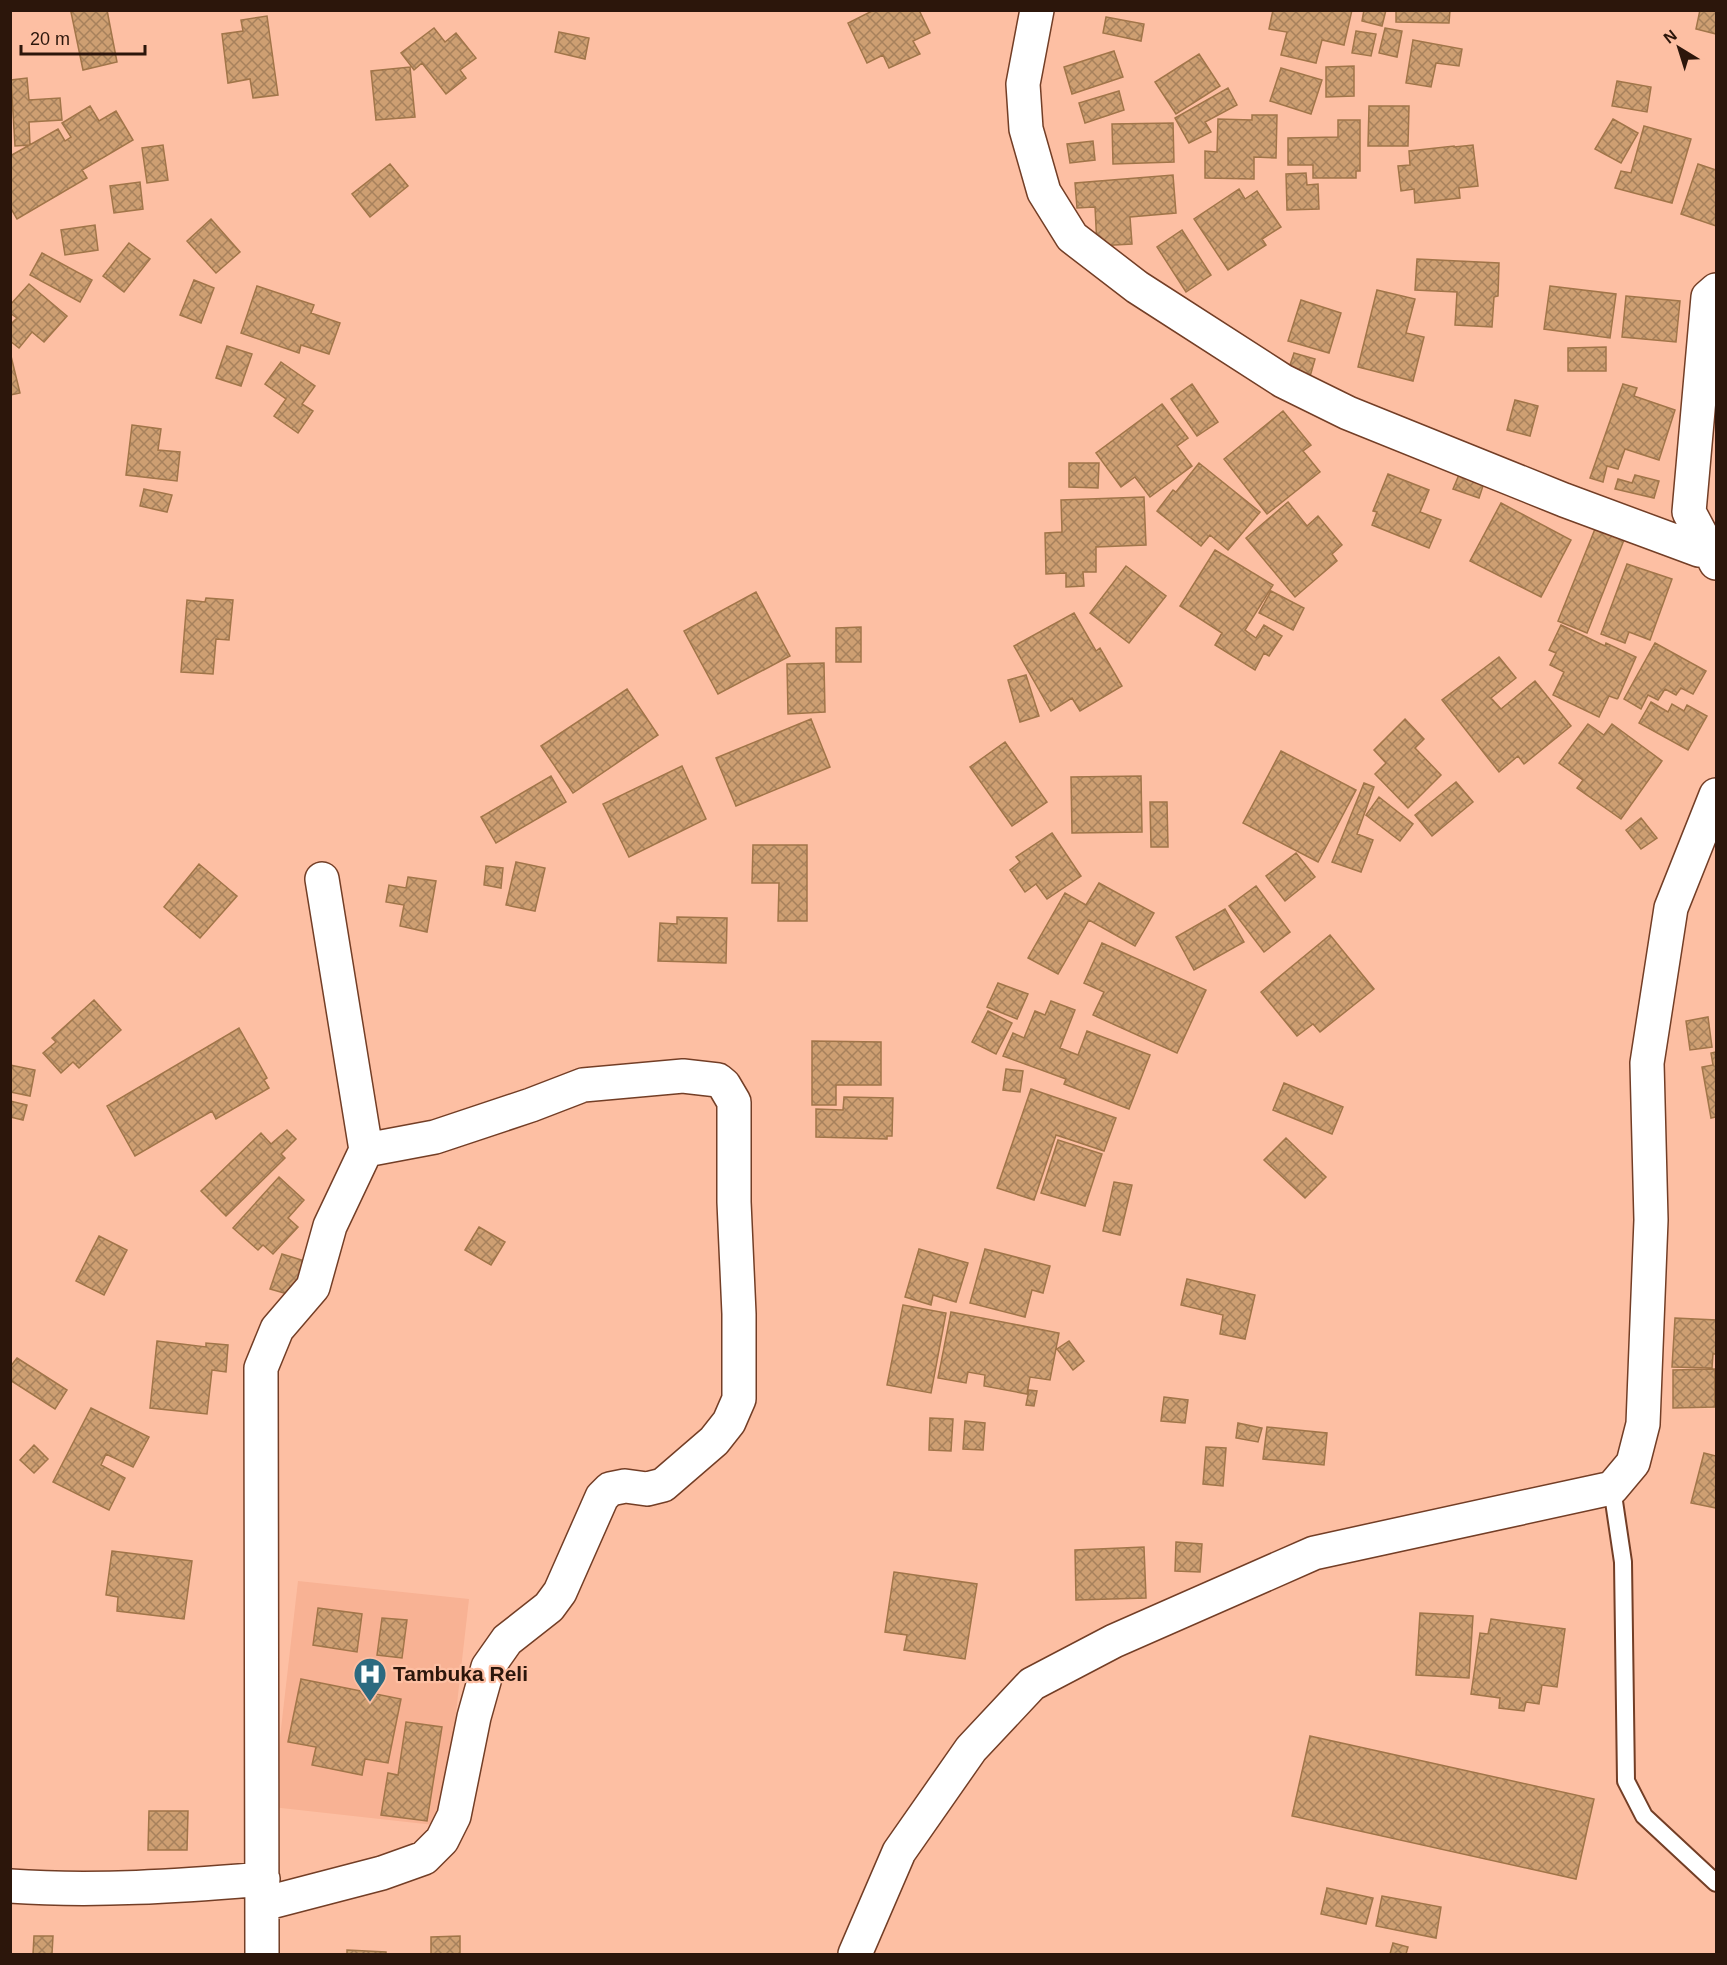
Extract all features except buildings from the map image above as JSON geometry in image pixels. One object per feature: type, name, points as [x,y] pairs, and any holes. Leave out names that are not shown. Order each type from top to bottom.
[{"type":"street","points":[[1037,10],[1023,84],[1026,129],[1044,192],[1072,237],[1137,287],[1292,386],[1348,413],[1564,501],[1699,550],[1713,558]]},
{"type":"street","points":[[1713,558],[1689,512],[1708,297],[1716,290]]},
{"type":"street","points":[[855,1954],[898,1852],[971,1749],[1032,1684],[1114,1641],[1314,1553],[1612,1488],[1633,1463],[1643,1424],[1651,1220],[1647,1063],[1671,908],[1716,795]]},
{"type":"street","points":[[262,1954],[261,1368],[278,1329],[313,1287],[330,1226],[366,1150],[322,879]]},
{"type":"street","points":[[10,1886],[61,1890],[166,1887],[263,1891],[382,1873],[424,1858],[442,1840],[453,1816],[474,1717],[488,1667],[507,1640],[549,1607],[560,1592],[602,1497],[610,1490],[625,1486],[647,1490],[663,1485],[714,1441],[729,1422],[739,1399],[734,1102],[724,1085],[718,1080],[684,1076],[582,1085],[531,1106],[435,1137],[366,1150]]},
{"type":"lane","points":[[1612,1488],[1623,1562],[1626,1781],[1644,1816],[1716,1883]]},
{"type":"shaded area","name":"Tambuka Reli","points":[[298,1581],[469,1599],[443,1826],[272,1807]]},
{"type":"place","name":"Tambuka Reli","points":[[370,1703]]}]
